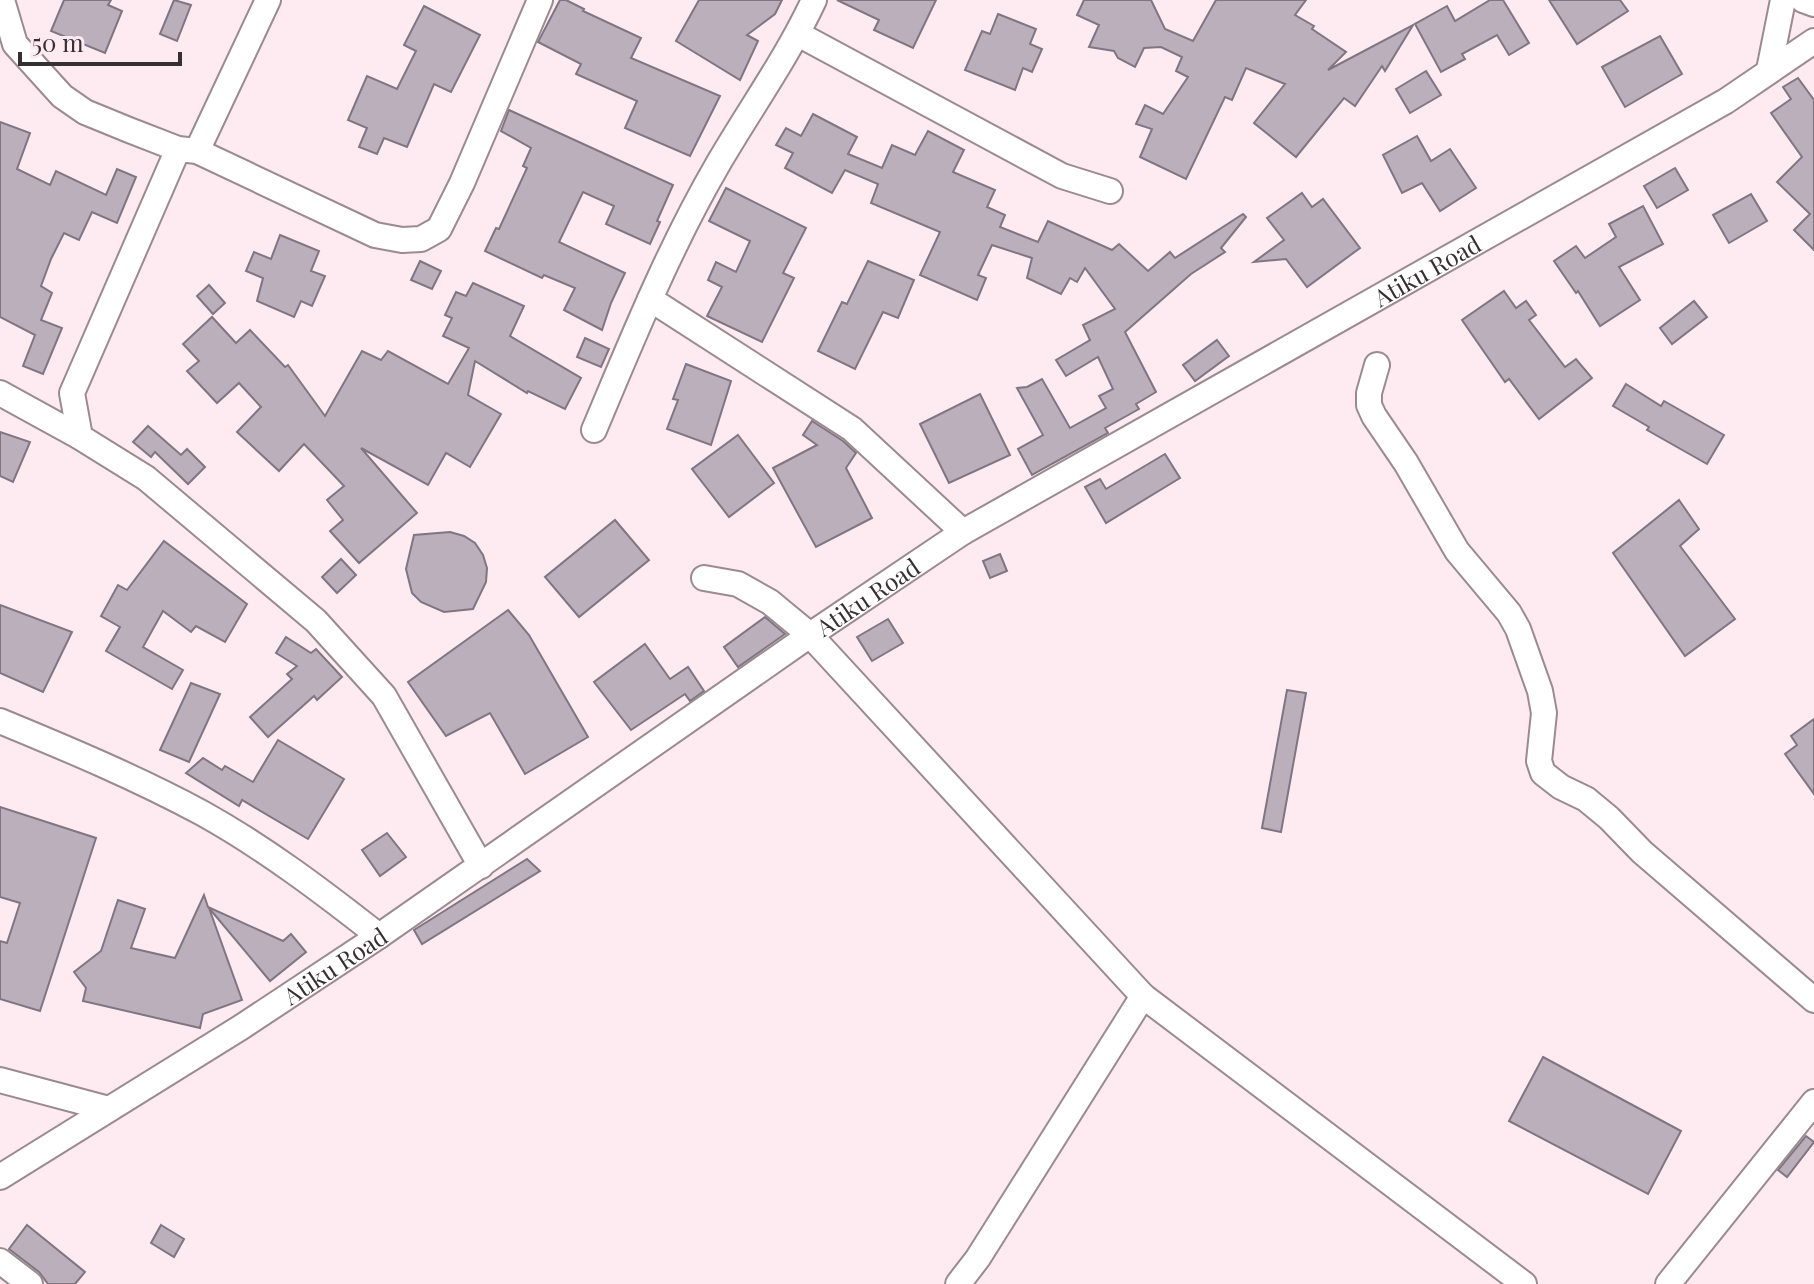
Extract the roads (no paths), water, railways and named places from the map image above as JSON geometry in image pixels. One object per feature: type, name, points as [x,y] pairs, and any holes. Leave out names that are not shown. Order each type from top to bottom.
[{"type":"street","points":[[2,0],[8,41],[62,96],[85,112],[188,150],[375,235],[402,240],[421,239],[439,229],[462,183],[540,0]]},
{"type":"street","points":[[80,437],[72,393],[188,150],[268,0]]},
{"type":"street","points":[[594,430],[650,299],[717,166],[798,34],[814,0]]},
{"type":"street","points":[[1769,70],[1783,0]]},
{"type":"street","points":[[1803,0],[1814,4]]},
{"type":"street","points":[[798,34],[1062,176],[1110,191]]},
{"type":"street","name":"Atiku Road","points":[[0,1177],[243,1026],[379,936],[963,532],[1726,101],[1814,41]]},
{"type":"street","points":[[650,299],[852,429],[963,532]]},
{"type":"street","points":[[1377,365],[1369,393],[1369,405],[1374,416],[1406,463],[1457,551],[1509,613],[1518,629],[1544,713],[1539,761],[1543,773],[1561,787],[1586,799],[1609,818],[1642,852],[1814,1000]]},
{"type":"street","points":[[0,393],[146,478],[316,621],[384,696],[481,866]]},
{"type":"street","points":[[26,408],[72,393]]},
{"type":"street","points":[[704,578],[738,584],[770,602],[810,635],[1143,996],[1524,1284]]},
{"type":"street","points":[[0,721],[65,748],[202,814],[318,887],[379,936]]},
{"type":"street","points":[[958,1284],[978,1258],[1143,996]]},
{"type":"street","points":[[0,1080],[109,1109]]},
{"type":"street","points":[[1668,1284],[1814,1102]]},
{"type":"street","points":[[0,1261],[30,1284]]}]
